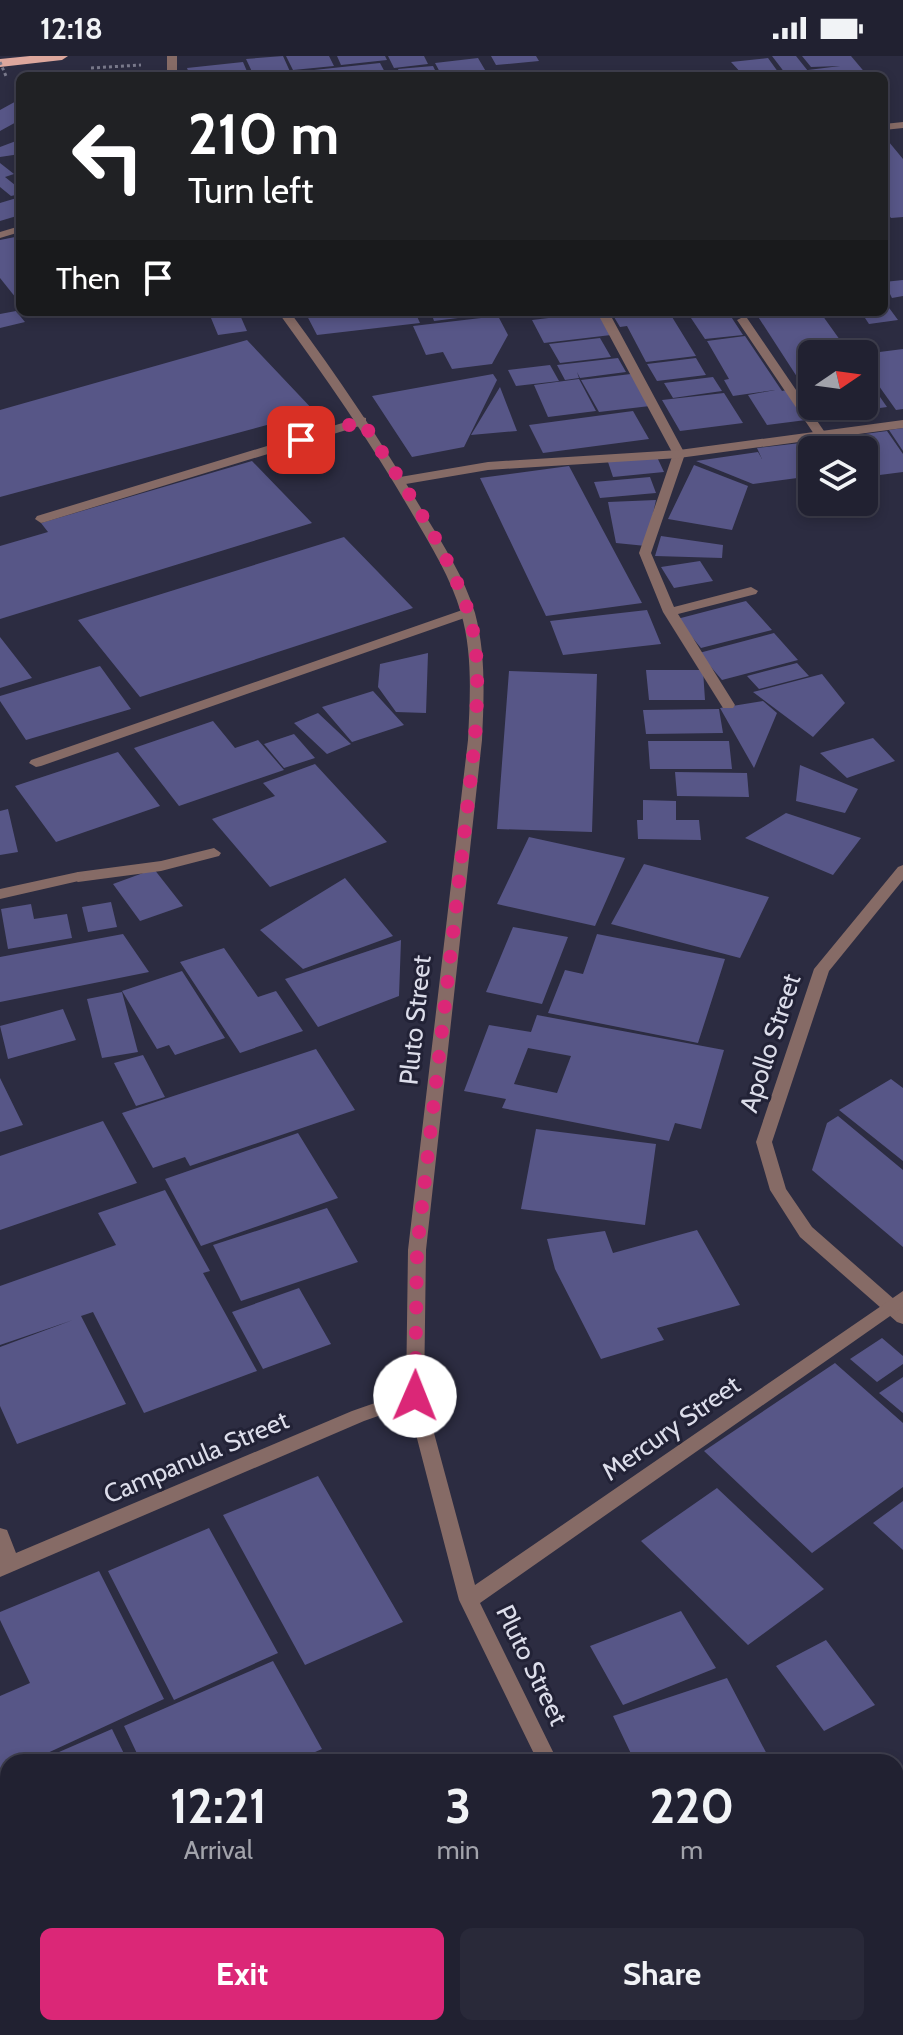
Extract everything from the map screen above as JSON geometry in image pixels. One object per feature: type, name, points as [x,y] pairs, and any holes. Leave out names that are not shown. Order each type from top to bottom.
[{"type":"main road","points":[[2,67],[62,56]]},
{"type":"street","name":"Pluto Street","points":[[287,316],[362,421],[400,481],[443,557],[468,612],[477,666],[475,740],[417,1250],[415,1396],[469,1600],[544,1754]]},
{"type":"street","points":[[606,318],[679,454],[645,553],[670,612],[728,705]]},
{"type":"street","points":[[743,320],[820,434]]},
{"type":"street","points":[[41,519],[362,421]]},
{"type":"street","points":[[400,481],[488,466],[679,454],[903,424]]},
{"type":"street","points":[[670,612],[751,591]]},
{"type":"street","points":[[36,763],[468,612]]},
{"type":"street","points":[[0,894],[78,877],[161,866],[214,853]]},
{"type":"street","name":"Apollo Street","points":[[899,1307],[806,1232],[778,1190],[764,1142],[822,969],[903,870]]},
{"type":"street","name":"Mercury Street","points":[[469,1600],[899,1307]]},
{"type":"street","name":"Campanula Street","points":[[5,1566],[358,1416],[415,1396]]},
{"type":"street","points":[[0,1536],[5,1566]]},
{"type":"path","points":[[86,68],[172,60]]},
{"type":"building","points":[[283,56],[290,72],[252,72],[246,59]]},
{"type":"building","points":[[286,56],[329,56],[334,66],[293,70]]},
{"type":"building","points":[[337,56],[385,56],[387,60],[341,65]]},
{"type":"building","points":[[388,56],[424,56],[428,64],[394,68]]},
{"type":"building","points":[[491,56],[536,56],[539,61],[496,65]]},
{"type":"building","points":[[772,56],[796,56],[808,71],[796,72],[784,72]]},
{"type":"building","points":[[802,56],[851,56],[864,72],[810,72],[808,70],[840,66],[811,67]]},
{"type":"building","points":[[478,58],[486,72],[440,72],[435,63]]},
{"type":"building","points":[[768,58],[778,72],[740,72],[731,62]]},
{"type":"building","points":[[243,62],[247,72],[188,72],[187,68]]},
{"type":"building","points":[[380,63],[385,72],[295,72]]},
{"type":"building","points":[[433,66],[436,72],[399,72],[398,69]]},
{"type":"building","points":[[16,101],[16,122],[0,131],[0,110]]},
{"type":"building","points":[[16,141],[16,155],[0,157],[0,147]]},
{"type":"building","points":[[888,141],[903,159],[903,217],[891,218],[888,214]]},
{"type":"building","points":[[0,163],[14,174],[5,177],[16,186],[16,195],[11,196],[0,187]]},
{"type":"building","points":[[16,198],[16,216],[0,221],[0,203]]},
{"type":"building","points":[[16,237],[16,298],[0,278],[0,240]]},
{"type":"building","points":[[903,280],[903,296],[892,298],[888,282]]},
{"type":"building","points":[[888,306],[898,320],[869,324],[864,316],[888,316]]},
{"type":"building","points":[[16,311],[16,316],[25,322],[0,328],[0,314]]},
{"type":"building","points":[[240,316],[247,331],[218,335],[211,318]]},
{"type":"building","points":[[307,316],[417,316],[420,323],[317,335]]},
{"type":"building","points":[[432,316],[474,316],[434,321]]},
{"type":"building","points":[[498,316],[508,335],[492,364],[452,369],[443,352],[426,355],[413,326]]},
{"type":"building","points":[[600,316],[611,335],[544,343],[532,320]]},
{"type":"building","points":[[613,316],[671,316],[696,356],[646,362],[627,326],[620,327]]},
{"type":"building","points":[[690,316],[731,316],[743,335],[705,339]]},
{"type":"building","points":[[758,316],[823,316],[840,340],[798,340],[798,378]]},
{"type":"building","points":[[745,336],[782,391],[787,390],[798,407],[798,420],[806,420],[767,425],[748,395],[775,390],[733,396],[724,380],[729,379],[707,341]]},
{"type":"building","points":[[600,338],[611,357],[560,363],[549,344]]},
{"type":"building","points":[[247,340],[315,412],[0,497],[0,410]]},
{"type":"building","points":[[903,349],[903,409],[896,410],[878,385],[878,352]]},
{"type":"building","points":[[618,358],[626,372],[580,378],[577,372],[579,378],[565,380],[557,365]]},
{"type":"building","points":[[696,358],[706,375],[657,381],[647,364]]},
{"type":"building","points":[[550,365],[559,381],[516,386],[508,370]]},
{"type":"building","points":[[493,374],[497,380],[464,447],[412,457],[372,396]]},
{"type":"building","points":[[631,374],[650,406],[599,412],[581,380]]},
{"type":"building","points":[[713,377],[722,391],[673,398],[664,383]]},
{"type":"building","points":[[579,379],[596,411],[548,417],[534,385]]},
{"type":"building","points":[[500,387],[517,431],[471,435]]},
{"type":"building","points":[[724,393],[743,423],[680,431],[662,400]]},
{"type":"building","points":[[878,394],[887,407],[878,408]]},
{"type":"building","points":[[633,411],[649,439],[543,453],[529,425]]},
{"type":"building","points":[[903,428],[903,451],[889,430]]},
{"type":"building","points":[[887,431],[903,454],[903,472],[878,475],[878,436],[850,436]]},
{"type":"building","points":[[798,443],[798,478],[753,484],[696,461],[758,452],[762,459],[757,448]]},
{"type":"building","points":[[657,457],[664,472],[613,477],[608,462]]},
{"type":"building","points":[[252,461],[312,523],[0,619],[0,546],[48,532],[41,523]]},
{"type":"building","points":[[694,465],[748,486],[732,530],[668,519]]},
{"type":"building","points":[[569,466],[642,603],[546,616],[480,478]]},
{"type":"building","points":[[650,477],[656,493],[600,498],[594,482]]},
{"type":"building","points":[[656,500],[646,546],[616,543],[608,502]]},
{"type":"building","points":[[661,536],[723,545],[722,558],[655,556]]},
{"type":"building","points":[[344,537],[413,608],[140,697],[78,620]]},
{"type":"building","points":[[700,561],[713,581],[674,588],[661,567]]},
{"type":"building","points":[[746,601],[772,630],[701,648],[677,619]]},
{"type":"building","points":[[647,610],[661,644],[563,655],[550,621]]},
{"type":"building","points":[[774,633],[798,660],[722,680],[699,653]]},
{"type":"building","points":[[0,637],[32,678],[0,688]]},
{"type":"building","points":[[428,653],[426,713],[396,712],[378,687],[380,664]]},
{"type":"building","points":[[797,663],[809,676],[759,689],[747,676]]},
{"type":"building","points":[[100,666],[131,709],[26,740],[0,701],[0,696]]},
{"type":"building","points":[[646,670],[703,670],[705,700],[649,700]]},
{"type":"building","points":[[509,671],[597,674],[592,832],[497,829]]},
{"type":"building","points":[[822,674],[845,703],[813,737],[753,692]]},
{"type":"building","points":[[373,691],[404,725],[352,742],[322,707]]},
{"type":"building","points":[[763,701],[777,713],[754,768],[720,708]]},
{"type":"building","points":[[719,709],[723,733],[646,734],[643,710]]},
{"type":"building","points":[[318,713],[351,744],[327,754],[294,723]]},
{"type":"building","points":[[213,721],[235,748],[258,740],[284,770],[179,806],[134,748]]},
{"type":"building","points":[[294,734],[315,758],[284,768],[264,744]]},
{"type":"building","points":[[873,738],[895,761],[847,778],[820,753]]},
{"type":"building","points":[[648,741],[729,741],[732,769],[650,769]]},
{"type":"building","points":[[118,752],[160,806],[56,842],[15,786]]},
{"type":"building","points":[[315,764],[387,842],[270,887],[212,819],[275,796],[263,783]]},
{"type":"building","points":[[800,765],[858,789],[845,813],[796,801]]},
{"type":"building","points":[[675,772],[747,773],[749,797],[677,796]]},
{"type":"building","points":[[643,800],[676,801],[676,820],[699,820],[701,840],[638,839],[637,820],[643,820]]},
{"type":"building","points":[[8,809],[18,852],[0,855],[0,811]]},
{"type":"building","points":[[786,813],[861,838],[833,875],[745,838]]},
{"type":"building","points":[[529,837],[625,858],[595,926],[497,904]]},
{"type":"building","points":[[644,864],[769,897],[740,958],[611,924]]},
{"type":"building","points":[[154,869],[183,906],[140,921],[113,884]]},
{"type":"building","points":[[345,878],[393,936],[303,969],[260,930]]},
{"type":"building","points":[[111,902],[117,927],[88,932],[82,907]]},
{"type":"building","points":[[31,904],[34,919],[67,914],[72,938],[8,949],[1,909]]},
{"type":"building","points":[[513,927],[568,937],[542,1004],[486,992]]},
{"type":"building","points":[[123,934],[149,972],[0,1002],[0,957]]},
{"type":"building","points":[[597,934],[725,959],[698,1043],[548,1013],[565,970],[583,974]]},
{"type":"building","points":[[401,940],[399,996],[318,1027],[285,979]]},
{"type":"building","points":[[224,948],[258,997],[276,991],[303,1031],[240,1053],[180,962]]},
{"type":"building","points":[[182,971],[225,1038],[175,1055],[169,1045],[157,1049],[122,991]]},
{"type":"building","points":[[122,992],[138,1052],[102,1058],[87,999]]},
{"type":"building","points":[[63,1009],[76,1040],[8,1059],[0,1026]]},
{"type":"building","points":[[537,1015],[724,1050],[701,1129],[675,1123],[669,1141],[502,1108],[506,1099],[464,1091],[489,1025],[531,1032]],"holes":[[[528,1048],[571,1056],[557,1093],[514,1084]]]},
{"type":"building","points":[[316,1049],[355,1110],[190,1166],[185,1157],[153,1168],[122,1113]]},
{"type":"building","points":[[143,1055],[165,1097],[136,1106],[114,1063]]},
{"type":"building","points":[[0,1078],[23,1125],[0,1132]]},
{"type":"building","points":[[891,1079],[903,1088],[903,1161],[839,1110]]},
{"type":"building","points":[[838,1116],[903,1170],[903,1247],[812,1170],[827,1123]]},
{"type":"building","points":[[103,1121],[137,1183],[0,1230],[0,1156]]},
{"type":"building","points":[[536,1129],[656,1144],[645,1225],[521,1209]]},
{"type":"building","points":[[298,1133],[338,1198],[201,1246],[165,1179]]},
{"type":"building","points":[[165,1190],[210,1271],[203,1273],[257,1371],[144,1413],[93,1312],[81,1316],[126,1404],[17,1444],[0,1406],[0,1347],[73,1320],[0,1345],[0,1286],[116,1245],[98,1213]]},
{"type":"building","points":[[327,1208],[358,1262],[241,1301],[213,1245]]},
{"type":"building","points":[[697,1230],[740,1305],[657,1328],[664,1340],[601,1359],[555,1269],[547,1239],[605,1231],[613,1253]]},
{"type":"building","points":[[299,1288],[331,1344],[263,1369],[232,1312]]},
{"type":"building","points":[[882,1338],[903,1356],[903,1364],[877,1382],[850,1359]]},
{"type":"building","points":[[835,1363],[903,1423],[903,1487],[812,1553],[704,1451]]},
{"type":"building","points":[[903,1377],[903,1413],[879,1393]]},
{"type":"building","points":[[318,1476],[403,1622],[305,1665],[223,1515]]},
{"type":"building","points":[[717,1488],[824,1589],[748,1645],[641,1541]]},
{"type":"building","points":[[903,1501],[903,1550],[873,1523]]},
{"type":"building","points":[[209,1528],[278,1653],[174,1700],[108,1571]]},
{"type":"building","points":[[99,1571],[164,1699],[45,1754],[0,1754],[0,1696],[30,1683],[0,1620],[0,1612]]},
{"type":"building","points":[[681,1611],[716,1668],[623,1705],[590,1646]]},
{"type":"building","points":[[826,1640],[875,1705],[824,1731],[776,1666]]},
{"type":"building","points":[[273,1661],[322,1749],[310,1754],[137,1754],[124,1726]]},
{"type":"building","points":[[727,1678],[767,1754],[631,1754],[613,1716]]},
{"type":"building","points":[[112,1729],[124,1754],[54,1754]]},
{"type":"route","points":[[301,440],[362,421],[443,557],[468,612],[477,666],[475,740],[417,1250],[415,1396]]}]
